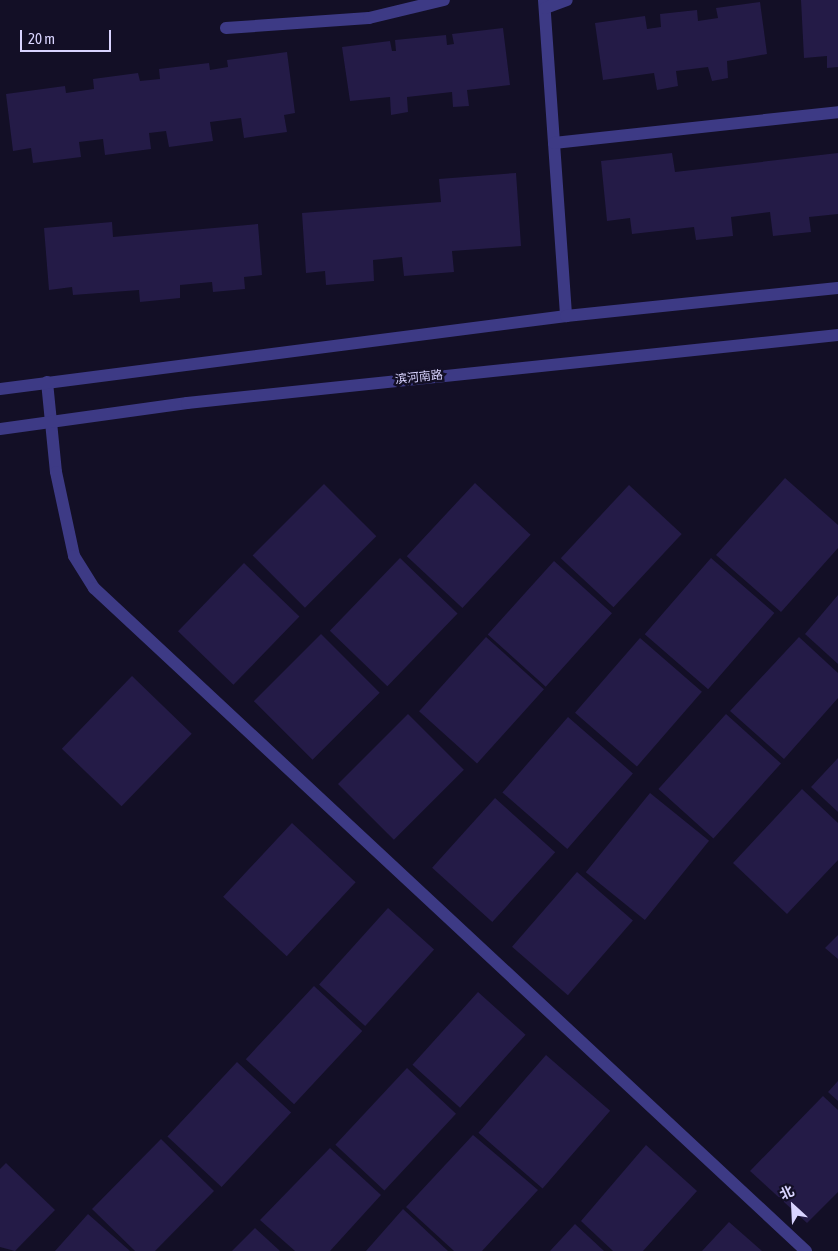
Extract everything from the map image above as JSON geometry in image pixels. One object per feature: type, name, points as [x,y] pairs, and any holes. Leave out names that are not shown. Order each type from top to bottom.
[{"type":"street","points":[[226,28],[369,18],[444,0]]},
{"type":"street","points":[[566,316],[545,4],[567,0]]},
{"type":"street","points":[[554,143],[838,112]]},
{"type":"street","points":[[0,389],[566,316],[838,288]]},
{"type":"street","name":"滨河南路","points":[[0,429],[187,402],[838,335]]},
{"type":"street","points":[[47,382],[51,422],[74,556],[94,588],[806,1251]]},
{"type":"building","points":[[801,0],[838,0],[838,67],[827,68],[827,56],[804,58]]},
{"type":"building","points":[[760,2],[767,54],[727,61],[728,78],[712,81],[708,67],[676,71],[678,86],[657,90],[654,73],[603,80],[595,23],[645,16],[647,29],[661,27],[660,14],[697,10],[698,21],[718,18],[716,8]]},
{"type":"building","points":[[503,28],[510,85],[467,90],[469,106],[453,107],[452,92],[407,97],[408,112],[391,115],[390,97],[350,101],[342,47],[390,41],[392,51],[396,51],[395,40],[446,35],[447,45],[454,44],[452,34]]},
{"type":"building","points":[[287,52],[295,113],[284,115],[287,132],[244,138],[241,118],[210,122],[213,141],[169,147],[166,131],[149,133],[151,149],[105,155],[103,139],[79,142],[81,157],[33,163],[31,148],[13,151],[6,94],[65,86],[66,93],[94,89],[93,79],[138,73],[140,81],[160,79],[159,69],[209,63],[210,70],[228,67],[227,60]]},
{"type":"building","points":[[672,153],[675,172],[838,153],[838,214],[809,217],[811,232],[773,236],[770,212],[731,217],[733,236],[696,240],[694,227],[632,234],[630,218],[607,221],[601,161]]},
{"type":"building","points":[[516,173],[521,246],[452,251],[454,272],[404,276],[402,257],[373,260],[374,281],[326,285],[325,271],[306,273],[302,213],[441,202],[439,179]]},
{"type":"building","points":[[112,222],[113,237],[258,224],[262,275],[244,277],[245,289],[213,292],[212,282],[180,285],[180,298],[140,302],[139,290],[73,295],[72,287],[49,290],[44,228]]},
{"type":"building","points":[[785,478],[838,525],[838,548],[781,612],[716,555]]},
{"type":"building","points":[[475,483],[531,535],[462,608],[407,556]]},
{"type":"building","points":[[324,484],[376,536],[305,608],[253,555]]},
{"type":"building","points":[[629,485],[682,534],[613,607],[561,558]]},
{"type":"building","points":[[400,558],[458,614],[387,686],[330,631]]},
{"type":"building","points":[[711,558],[774,613],[708,689],[645,634]]},
{"type":"building","points":[[554,561],[612,613],[546,687],[488,635]]},
{"type":"building","points":[[244,563],[299,616],[233,685],[178,631]]},
{"type":"building","points":[[838,595],[838,664],[805,634]]},
{"type":"building","points":[[321,634],[380,693],[313,760],[254,701]]},
{"type":"building","points":[[486,637],[544,689],[477,764],[419,711]]},
{"type":"building","points":[[799,637],[838,673],[838,698],[784,759],[730,711]]},
{"type":"building","points":[[640,638],[702,692],[637,767],[575,713]]},
{"type":"building","points":[[132,676],[192,734],[122,806],[62,749]]},
{"type":"building","points":[[408,714],[464,770],[394,840],[338,784]]},
{"type":"building","points":[[726,714],[781,764],[713,839],[658,789]]},
{"type":"building","points":[[568,717],[633,773],[567,849],[502,792]]},
{"type":"building","points":[[838,758],[838,812],[811,787]]},
{"type":"building","points":[[802,789],[838,823],[838,860],[787,914],[733,863]]},
{"type":"building","points":[[650,793],[709,841],[645,920],[586,872]]},
{"type":"building","points":[[495,798],[555,852],[492,922],[432,868]]},
{"type":"building","points":[[292,823],[356,882],[287,956],[223,897]]},
{"type":"building","points":[[577,872],[633,921],[568,995],[512,947]]},
{"type":"building","points":[[388,908],[434,949],[365,1026],[319,985]]},
{"type":"building","points":[[838,935],[838,959],[825,948]]},
{"type":"building","points":[[314,986],[362,1031],[294,1104],[246,1059]]},
{"type":"building","points":[[478,992],[526,1035],[460,1108],[412,1065]]},
{"type":"building","points":[[546,1055],[610,1111],[543,1189],[478,1133]]},
{"type":"building","points":[[237,1062],[291,1112],[222,1187],[167,1137]]},
{"type":"building","points":[[407,1068],[456,1114],[384,1190],[335,1145]]},
{"type":"building","points":[[838,1081],[838,1101],[828,1092]]},
{"type":"building","points":[[823,1096],[838,1110],[838,1192],[807,1223],[750,1171]]},
{"type":"building","points":[[473,1135],[538,1190],[482,1251],[454,1251],[406,1207]]},
{"type":"building","points":[[161,1139],[214,1191],[155,1251],[135,1251],[92,1209]]},
{"type":"building","points":[[646,1145],[697,1191],[643,1251],[613,1251],[581,1221]]},
{"type":"building","points":[[330,1148],[381,1195],[330,1251],[295,1251],[260,1220]]},
{"type":"building","points":[[6,1163],[55,1210],[15,1251],[0,1247],[0,1169]]},
{"type":"building","points":[[403,1209],[448,1251],[366,1251]]},
{"type":"building","points":[[88,1214],[130,1251],[55,1251]]},
{"type":"building","points":[[729,1222],[762,1251],[702,1251]]},
{"type":"building","points":[[575,1224],[604,1251],[550,1251]]},
{"type":"building","points":[[255,1228],[280,1251],[232,1251]]}]
